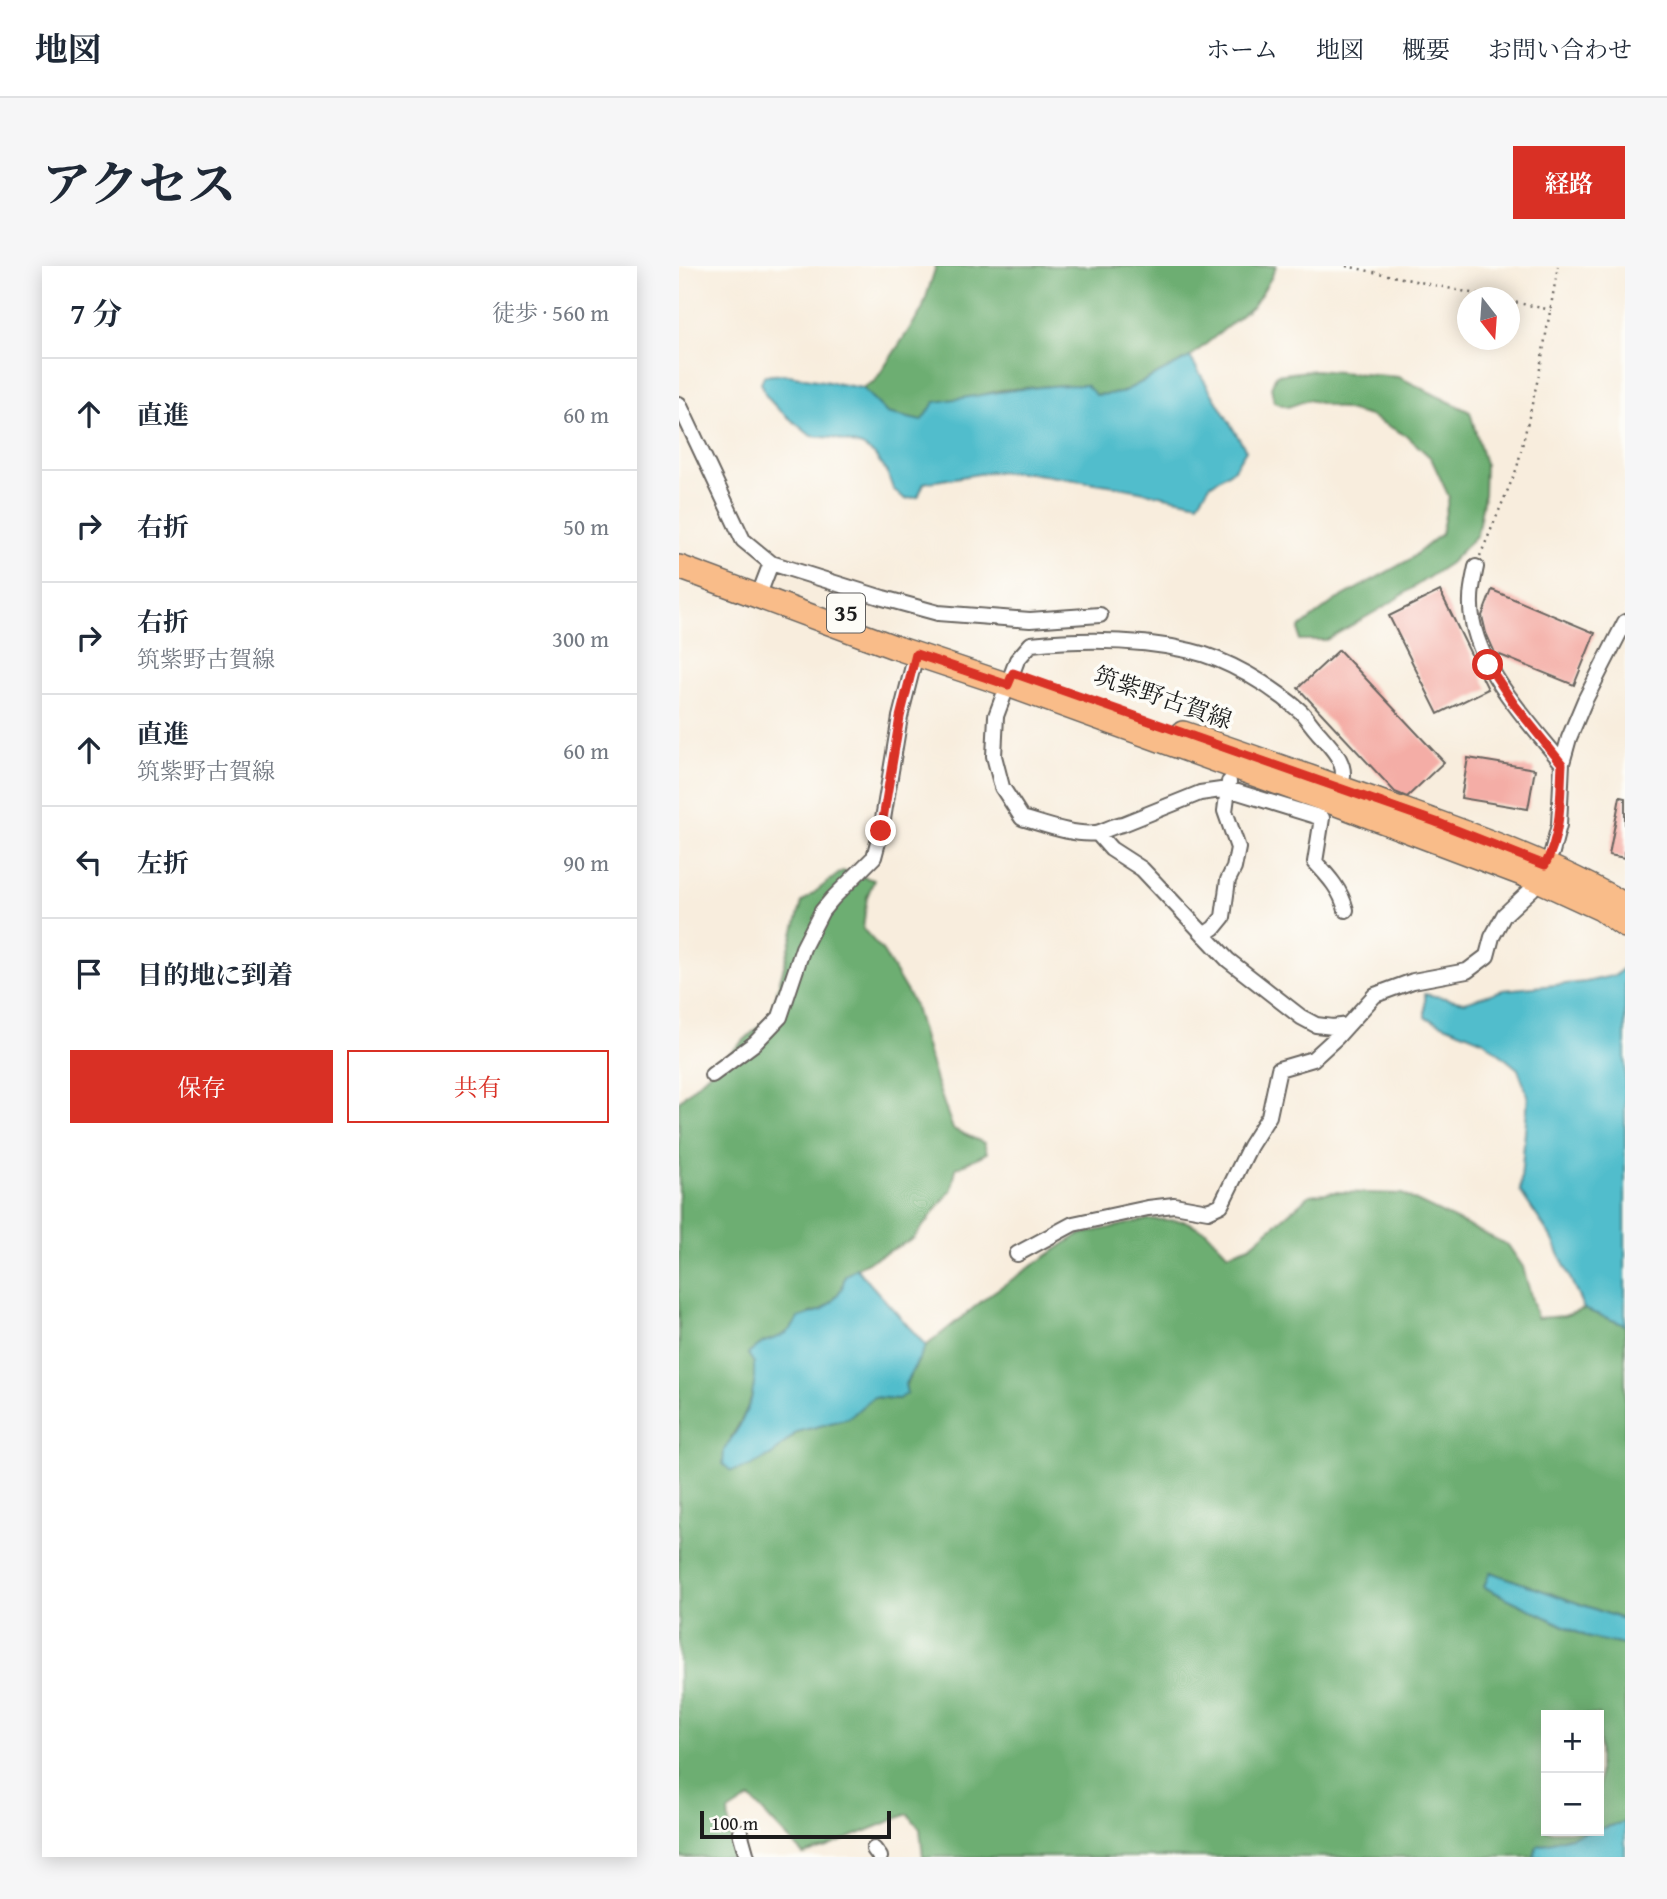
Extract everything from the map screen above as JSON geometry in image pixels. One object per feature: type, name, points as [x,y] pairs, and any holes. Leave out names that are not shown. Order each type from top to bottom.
[{"type":"main road","name":"筑紫野古賀線","points":[[679,553],[764,581],[1010,679],[1337,796],[1436,822],[1541,872],[1625,926]]},
{"type":"main road","name":"筑紫野古賀線","points":[[679,567],[764,581],[916,654],[1010,679],[1230,778],[1337,796]]},
{"type":"main road","name":"筑紫野古賀線","points":[[1541,872],[1586,883],[1625,905]]},
{"type":"street","points":[[679,404],[764,581],[883,598],[938,613],[1030,620],[1100,615]]},
{"type":"street","points":[[1476,567],[1471,599],[1473,620],[1488,665],[1514,704],[1562,764]]},
{"type":"street","points":[[1017,1254],[1073,1224],[1148,1208],[1174,1205],[1208,1211],[1221,1205],[1250,1146],[1269,1116],[1279,1069],[1313,1059],[1375,995],[1413,981],[1467,971],[1487,956],[1492,937],[1504,915],[1532,889],[1552,852],[1559,825],[1562,764],[1569,738],[1585,699],[1625,622]]},
{"type":"street","points":[[1230,778],[1200,793],[1097,833],[1065,830],[1022,818],[1002,787],[994,757],[996,716],[1017,660],[1031,644],[1153,644],[1194,651],[1236,668],[1300,710],[1331,748],[1342,765],[1343,777],[1337,796]]},
{"type":"street","points":[[712,1075],[755,1043],[780,1017],[803,948],[822,911],[874,857],[881,831],[900,717],[916,654]]},
{"type":"street","points":[[1230,778],[1322,818],[1315,862],[1332,880],[1343,898],[1346,910]]},
{"type":"street","points":[[1204,935],[1223,917],[1228,880],[1234,868],[1238,848],[1225,811],[1230,778]]},
{"type":"street","points":[[1097,833],[1111,849],[1142,869],[1228,960],[1301,1017],[1316,1025],[1348,1025]]},
{"type":"street","points":[[740,1832],[747,1857]]},
{"type":"path","points":[[1346,266],[1457,290]]},
{"type":"path","points":[[1476,567],[1517,468],[1539,374],[1558,266]]},
{"type":"path","points":[[1520,303],[1551,310]]},
{"type":"green space","points":[[936,266],[1276,266],[1254,305],[1190,357],[1121,393],[1096,395],[1063,385],[1001,390],[978,396],[921,421],[887,413],[862,388],[875,381],[922,310]]},
{"type":"green space","points":[[1315,370],[1399,377],[1470,412],[1485,464],[1484,496],[1477,535],[1450,563],[1387,605],[1326,640],[1299,640],[1299,628],[1334,601],[1409,560],[1441,534],[1449,497],[1431,458],[1407,436],[1370,416],[1308,400],[1288,407],[1274,402],[1271,387],[1276,375]]},
{"type":"green space","points":[[842,871],[874,880],[867,897],[863,929],[882,950],[914,1004],[953,1129],[984,1143],[987,1153],[956,1168],[952,1189],[913,1239],[856,1268],[845,1276],[842,1288],[822,1310],[810,1313],[780,1338],[764,1342],[748,1354],[756,1372],[753,1392],[731,1437],[749,1467],[772,1455],[797,1432],[848,1418],[873,1397],[898,1399],[926,1346],[992,1293],[1078,1235],[1149,1219],[1185,1221],[1206,1231],[1228,1254],[1250,1246],[1310,1195],[1334,1192],[1402,1194],[1508,1245],[1523,1267],[1537,1318],[1564,1316],[1584,1309],[1625,1325],[1625,1620],[1491,1572],[1484,1587],[1589,1638],[1625,1645],[1625,1822],[1604,1828],[1604,1710],[1541,1710],[1541,1836],[1574,1836],[1537,1846],[1534,1857],[923,1857],[920,1829],[908,1814],[803,1854],[750,1798],[728,1812],[732,1857],[679,1857],[679,1101],[770,1016],[802,902]]},
{"type":"water","points":[[1190,357],[1246,450],[1234,469],[1210,485],[1198,503],[1115,486],[1029,473],[991,472],[924,483],[918,497],[905,499],[893,489],[887,472],[874,454],[862,446],[834,438],[811,436],[777,408],[766,396],[761,383],[764,376],[783,374],[862,388],[887,413],[921,421],[935,402],[1011,390],[1086,385],[1096,395],[1121,393]]},
{"type":"water","points":[[1625,966],[1625,1325],[1584,1309],[1553,1240],[1520,1191],[1528,1096],[1518,1069],[1484,1041],[1425,1017],[1425,994],[1465,1002],[1503,990],[1586,982],[1616,975]]},
{"type":"water","points":[[856,1268],[926,1346],[905,1384],[907,1394],[898,1399],[873,1397],[849,1418],[797,1432],[772,1455],[749,1467],[731,1471],[723,1464],[724,1450],[740,1425],[751,1400],[754,1384],[754,1363],[748,1354],[762,1343],[785,1334],[798,1318],[822,1310],[842,1288],[845,1276]]},
{"type":"water","points":[[1490,1572],[1625,1620],[1625,1645],[1589,1638],[1484,1587]]},
{"type":"water","points":[[1625,1822],[1625,1857],[1534,1857],[1537,1846],[1574,1836],[1604,1836],[1604,1828]]},
{"type":"building","points":[[1492,590],[1595,633],[1574,685],[1495,653],[1482,616]]},
{"type":"building","points":[[1440,591],[1488,689],[1438,714],[1389,616]]},
{"type":"building","points":[[1339,650],[1444,762],[1407,797],[1395,792],[1298,688]]},
{"type":"building","points":[[1468,758],[1535,769],[1528,809],[1461,798]]},
{"type":"building","points":[[1620,797],[1625,798],[1625,858],[1609,855]]},
{"type":"route","points":[[881,831],[900,717],[916,654],[1008,685],[1013,673],[1436,822],[1545,865],[1552,852],[1559,825],[1562,764],[1514,704],[1488,665]]}]
